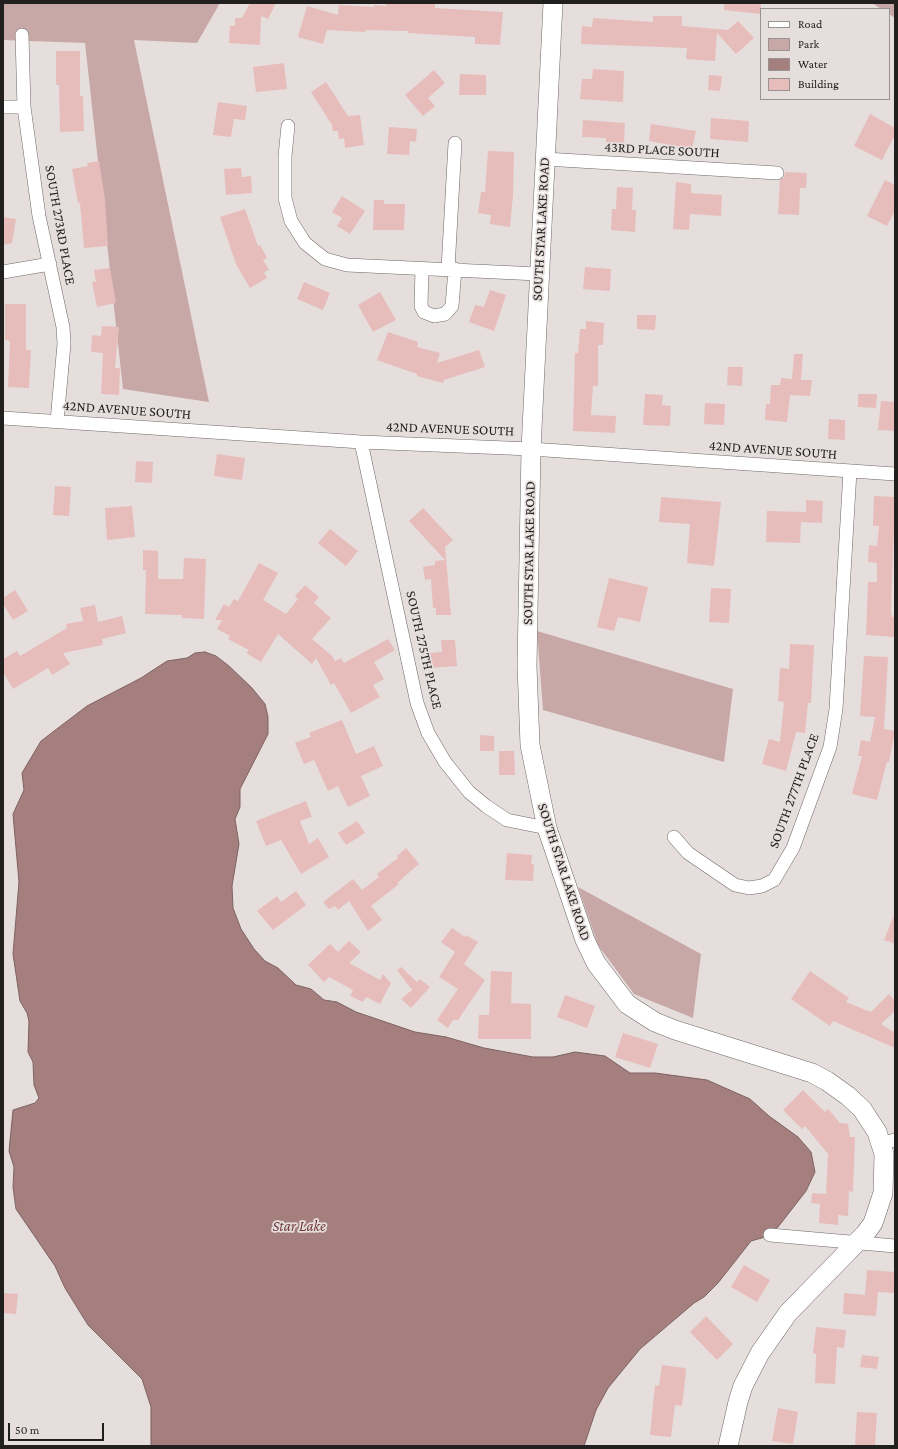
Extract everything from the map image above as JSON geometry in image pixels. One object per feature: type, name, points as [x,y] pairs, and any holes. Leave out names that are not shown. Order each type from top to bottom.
[{"type":"street","name":"SOUTH STAR LAKE ROAD","points":[[553,3],[538,274],[531,449],[527,666],[530,745],[547,828],[585,940],[596,963],[627,1004],[655,1022],[675,1030],[812,1073],[827,1081],[856,1102],[877,1132],[888,1142],[882,1202],[873,1223],[856,1243],[788,1313],[760,1353],[743,1386],[728,1446]]},
{"type":"street","name":"SOUTH 273RD PLACE","points":[[22,35],[24,107],[39,216],[63,327],[64,344],[57,421]]},
{"type":"street","points":[[3,107],[24,107]]},
{"type":"street","points":[[288,126],[285,156],[285,198],[292,221],[305,243],[325,259],[347,265],[538,274]]},
{"type":"street","points":[[422,268],[421,306],[424,312],[434,316],[445,314],[452,306],[455,143]]},
{"type":"street","name":"43RD PLACE SOUTH","points":[[545,159],[777,173]]},
{"type":"street","points":[[3,272],[50,264]]},
{"type":"street","name":"42ND AVENUE SOUTH","points":[[3,418],[361,442],[531,449],[895,474]]},
{"type":"street","name":"SOUTH 275TH PLACE","points":[[361,442],[416,703],[428,733],[445,762],[469,792],[486,806],[507,820],[547,828]]},
{"type":"street","name":"SOUTH 277TH PLACE","points":[[674,837],[688,853],[735,885],[749,888],[762,886],[774,880],[793,848],[830,747],[836,709],[850,471]]},
{"type":"street","points":[[770,1235],[895,1246]]},
{"type":"green space","points":[[3,3],[220,3],[197,43],[134,40],[209,402],[123,389],[85,43],[3,40]]},
{"type":"green space","points":[[872,3],[895,3],[895,18],[890,15],[890,8],[880,8]]},
{"type":"green space","points":[[537,631],[733,689],[724,762],[543,710]]},
{"type":"green space","points":[[578,887],[701,954],[693,1018],[634,994],[598,945]]},
{"type":"water","name":"Star Lake","points":[[205,652],[216,656],[252,688],[265,704],[268,717],[268,734],[240,789],[240,807],[235,819],[239,844],[232,886],[233,908],[241,929],[254,949],[265,961],[278,968],[296,985],[311,989],[324,1000],[337,1002],[356,1012],[415,1032],[446,1037],[484,1048],[533,1057],[553,1057],[575,1052],[605,1056],[630,1073],[655,1073],[707,1080],[750,1099],[769,1116],[798,1137],[811,1152],[815,1172],[806,1191],[778,1227],[765,1237],[751,1241],[718,1283],[704,1297],[694,1303],[640,1349],[608,1388],[596,1410],[584,1446],[151,1446],[151,1407],[142,1379],[88,1325],[65,1288],[55,1266],[16,1209],[13,1187],[14,1167],[9,1151],[13,1110],[35,1103],[39,1098],[34,1085],[33,1062],[28,1052],[29,1021],[27,1013],[20,1001],[13,954],[19,882],[13,814],[24,790],[22,773],[41,741],[87,706],[141,678],[167,661],[187,658],[195,653]]},
{"type":"building","points":[[250,3],[276,3],[268,19],[261,16],[260,45],[229,43],[230,26],[235,26],[235,18],[242,18]]},
{"type":"building","points":[[386,3],[435,3],[435,8],[503,12],[500,45],[475,44],[475,37],[408,33],[408,31],[366,30],[365,32],[327,30],[323,44],[298,37],[307,6],[338,15],[339,5],[374,7],[374,5],[386,6]]},
{"type":"building","points":[[724,3],[761,3],[760,14],[724,10]]},
{"type":"building","points":[[653,16],[682,16],[682,26],[728,30],[738,21],[754,38],[736,54],[717,33],[715,61],[686,59],[687,48],[581,44],[582,26],[592,27],[593,18],[653,22]]},
{"type":"building","points":[[56,51],[80,51],[80,96],[83,96],[84,131],[60,132],[59,85],[56,85]]},
{"type":"building","points":[[284,63],[287,89],[256,92],[253,67]]},
{"type":"building","points":[[593,69],[624,71],[623,102],[580,99],[582,79],[592,79]]},
{"type":"building","points":[[434,70],[445,83],[428,98],[435,106],[423,116],[405,95]]},
{"type":"building","points":[[460,74],[486,75],[486,95],[459,95]]},
{"type":"building","points":[[709,75],[722,76],[720,91],[708,90]]},
{"type":"building","points":[[326,82],[348,116],[360,115],[364,145],[345,148],[344,138],[339,139],[338,131],[333,131],[332,125],[311,92]]},
{"type":"building","points":[[218,102],[247,106],[245,120],[234,119],[231,137],[213,135]]},
{"type":"building","points":[[870,114],[895,128],[895,135],[882,160],[854,146]]},
{"type":"building","points":[[711,118],[749,121],[748,142],[710,139]]},
{"type":"building","points":[[583,120],[625,123],[624,143],[606,142],[606,138],[582,137]]},
{"type":"building","points":[[651,124],[696,131],[692,149],[649,141]]},
{"type":"building","points":[[389,127],[417,129],[416,142],[410,141],[409,155],[387,154]]},
{"type":"building","points":[[488,151],[514,152],[513,195],[510,227],[490,224],[491,215],[478,213],[481,192],[485,192]]},
{"type":"building","points":[[99,161],[105,199],[108,246],[84,248],[80,203],[78,203],[72,169],[88,166],[87,163]]},
{"type":"building","points":[[241,168],[242,177],[251,176],[252,193],[226,195],[224,169]]},
{"type":"building","points":[[785,172],[807,173],[806,188],[800,188],[799,215],[778,214],[780,180],[784,177]]},
{"type":"building","points":[[885,180],[895,185],[895,211],[887,226],[867,216]]},
{"type":"building","points":[[676,182],[691,184],[691,193],[722,195],[721,216],[690,214],[689,230],[673,229]]},
{"type":"building","points":[[617,187],[633,188],[632,210],[636,210],[635,232],[611,230],[612,209],[616,209]]},
{"type":"building","points":[[342,196],[365,211],[350,234],[337,226],[342,218],[332,212]]},
{"type":"building","points":[[374,200],[384,200],[384,204],[405,204],[404,230],[373,230]]},
{"type":"building","points":[[245,209],[258,246],[260,245],[267,258],[263,260],[269,270],[264,272],[267,278],[250,288],[236,264],[220,217]]},
{"type":"building","points":[[3,217],[16,219],[12,243],[3,245]]},
{"type":"building","points":[[585,267],[611,269],[610,291],[583,289]]},
{"type":"building","points":[[110,268],[116,303],[97,307],[92,282],[96,281],[94,270]]},
{"type":"building","points":[[304,282],[330,293],[323,310],[297,299]]},
{"type":"building","points":[[490,290],[506,295],[494,331],[469,322],[475,305],[484,307]]},
{"type":"building","points":[[380,292],[396,320],[373,332],[358,305]]},
{"type":"building","points":[[5,304],[26,304],[26,350],[31,350],[29,388],[8,387],[10,341],[5,340]]},
{"type":"building","points":[[637,315],[656,315],[655,330],[637,329]]},
{"type":"building","points":[[586,321],[604,323],[603,345],[598,345],[598,386],[593,386],[591,415],[616,416],[615,433],[573,431],[575,353],[578,353],[580,329],[586,329]]},
{"type":"building","points":[[102,326],[119,327],[115,368],[120,368],[119,395],[101,394],[103,353],[91,352],[92,335],[101,336]]},
{"type":"building","points":[[388,332],[418,342],[417,347],[440,353],[437,363],[479,350],[485,367],[444,380],[443,383],[417,376],[417,374],[377,360]]},
{"type":"building","points":[[794,354],[803,354],[801,380],[812,380],[810,396],[790,395],[787,422],[765,420],[766,404],[770,404],[771,385],[780,385],[781,378],[792,379]]},
{"type":"building","points":[[728,367],[743,367],[742,386],[727,385]]},
{"type":"building","points":[[645,394],[663,395],[662,405],[671,406],[670,426],[643,425]]},
{"type":"building","points":[[858,394],[877,394],[876,408],[858,407]]},
{"type":"building","points":[[881,401],[895,402],[895,431],[878,430]]},
{"type":"building","points":[[705,403],[725,404],[724,425],[704,424]]},
{"type":"building","points":[[829,419],[845,420],[845,440],[828,439]]},
{"type":"building","points":[[217,454],[245,458],[242,480],[214,476]]},
{"type":"building","points":[[136,461],[153,462],[152,483],[135,482]]},
{"type":"building","points":[[55,486],[71,487],[69,516],[53,515]]},
{"type":"building","points":[[874,496],[895,497],[891,610],[892,617],[895,617],[895,637],[866,635],[868,582],[877,582],[877,563],[868,562],[869,545],[877,546],[879,526],[873,526]]},
{"type":"building","points":[[661,497],[721,502],[714,566],[687,563],[690,524],[659,522]]},
{"type":"building","points":[[806,500],[823,501],[822,523],[801,522],[800,543],[766,542],[767,511],[806,512]]},
{"type":"building","points":[[132,506],[135,537],[107,540],[105,508]]},
{"type":"building","points":[[423,508],[453,540],[445,547],[451,615],[436,615],[436,608],[433,608],[431,579],[425,580],[423,567],[435,565],[435,561],[445,560],[409,521]]},
{"type":"building","points":[[330,529],[358,551],[346,566],[318,543]]},
{"type":"building","points":[[143,550],[158,551],[158,579],[183,579],[184,558],[206,559],[204,619],[182,618],[182,615],[145,614],[146,570],[143,570]]},
{"type":"building","points":[[259,563],[278,573],[263,600],[286,614],[298,599],[295,596],[305,585],[319,597],[314,603],[331,618],[312,639],[332,656],[335,661],[341,658],[344,663],[388,639],[395,650],[374,662],[384,679],[373,685],[380,697],[351,713],[334,683],[331,685],[316,658],[312,664],[278,634],[261,662],[246,653],[249,650],[228,639],[230,636],[217,629],[222,620],[215,620],[224,604],[229,607],[234,599],[238,601]]},
{"type":"building","points":[[609,578],[648,587],[640,622],[618,617],[614,631],[597,627]]},
{"type":"building","points":[[711,588],[731,589],[729,623],[709,622]]},
{"type":"building","points":[[15,590],[28,611],[13,620],[3,604],[3,598]]},
{"type":"building","points":[[95,605],[98,622],[122,616],[126,633],[102,639],[103,645],[63,653],[70,664],[52,675],[48,668],[13,689],[3,672],[3,659],[17,651],[20,656],[67,628],[66,624],[83,621],[80,608]]},
{"type":"building","points":[[441,640],[455,640],[457,666],[431,668],[430,653],[442,652]]},
{"type":"building","points":[[790,644],[814,645],[811,703],[808,703],[805,733],[796,732],[786,771],[762,764],[769,739],[780,742],[784,702],[778,701],[780,668],[789,669]]},
{"type":"building","points":[[864,656],[888,657],[884,729],[895,731],[889,762],[887,762],[877,800],[852,794],[862,756],[858,756],[861,740],[870,742],[875,717],[860,716]]},
{"type":"building","points":[[342,720],[356,754],[374,746],[383,766],[361,776],[370,796],[348,807],[338,786],[328,791],[314,760],[304,764],[295,743],[311,737],[309,733]]},
{"type":"building","points":[[480,735],[494,736],[494,751],[480,751]]},
{"type":"building","points":[[499,751],[514,751],[515,775],[499,775]]},
{"type":"building","points":[[306,801],[312,817],[300,821],[309,844],[318,838],[329,857],[301,874],[281,840],[266,846],[256,821]]},
{"type":"building","points":[[357,821],[365,833],[346,845],[338,833]]},
{"type":"building","points":[[406,848],[419,864],[397,883],[399,884],[371,906],[382,920],[368,931],[349,901],[338,910],[335,906],[329,909],[323,902],[353,879],[362,890],[379,877],[377,874],[398,858],[397,856]]},
{"type":"building","points":[[507,853],[532,855],[531,864],[534,864],[533,881],[505,880]]},
{"type":"building","points":[[296,891],[306,905],[273,930],[257,911],[277,896],[281,902]]},
{"type":"building","points":[[895,913],[895,944],[884,940]]},
{"type":"building","points":[[452,928],[465,937],[466,935],[478,942],[464,964],[485,980],[458,1020],[453,1020],[448,1028],[437,1020],[458,989],[439,977],[455,952],[441,942]]},
{"type":"building","points":[[349,941],[361,952],[349,963],[380,980],[383,974],[391,983],[380,1004],[366,997],[363,1002],[350,996],[353,990],[329,977],[324,982],[308,965],[330,944],[338,952]]},
{"type":"building","points":[[401,967],[417,982],[420,979],[430,987],[411,1008],[401,999],[412,990],[397,970]]},
{"type":"building","points":[[491,971],[512,972],[511,1003],[531,1004],[531,1039],[478,1039],[479,1015],[489,1015]]},
{"type":"building","points":[[810,971],[849,998],[846,1002],[871,1012],[889,994],[895,1001],[895,1011],[881,1024],[895,1033],[895,1048],[833,1021],[830,1026],[791,999]]},
{"type":"building","points":[[565,995],[595,1006],[587,1028],[557,1017]]},
{"type":"building","points":[[623,1033],[658,1044],[650,1068],[615,1057]]},
{"type":"building","points":[[803,1090],[825,1112],[828,1109],[840,1123],[848,1124],[850,1137],[855,1137],[853,1192],[849,1191],[848,1216],[838,1215],[838,1225],[819,1223],[820,1204],[811,1203],[812,1193],[826,1194],[828,1154],[805,1126],[802,1129],[783,1110]]},
{"type":"building","points":[[744,1265],[770,1280],[757,1302],[731,1287]]},
{"type":"building","points":[[867,1270],[895,1272],[895,1293],[878,1292],[876,1316],[843,1314],[844,1293],[865,1295]]},
{"type":"building","points":[[3,1293],[18,1294],[16,1314],[3,1313]]},
{"type":"building","points":[[706,1316],[733,1344],[717,1360],[690,1332]]},
{"type":"building","points":[[816,1327],[846,1330],[844,1348],[837,1347],[835,1384],[815,1383],[816,1354],[813,1353]]},
{"type":"building","points":[[862,1355],[879,1357],[877,1369],[860,1367]]},
{"type":"building","points":[[662,1365],[685,1368],[686,1372],[682,1406],[675,1405],[671,1437],[650,1435],[655,1385],[659,1386]]},
{"type":"building","points":[[778,1408],[798,1412],[793,1444],[772,1441]]},
{"type":"building","points":[[857,1412],[877,1413],[875,1446],[855,1446]]}]
